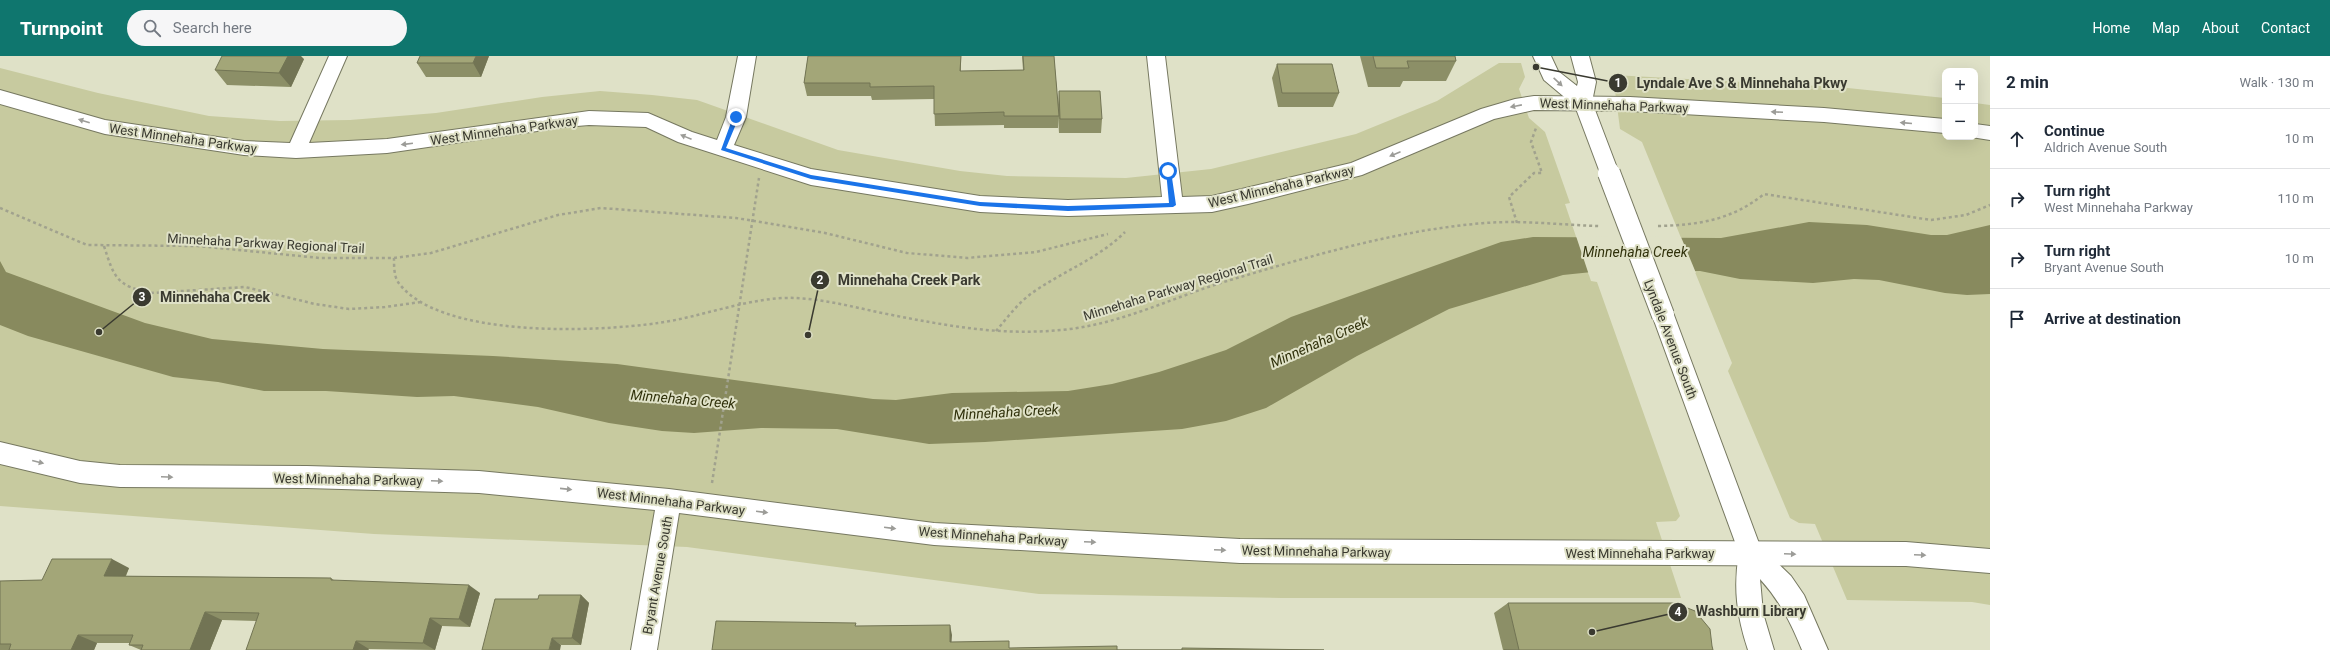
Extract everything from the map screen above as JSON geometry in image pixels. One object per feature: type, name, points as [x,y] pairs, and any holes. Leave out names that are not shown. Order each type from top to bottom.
[{"type":"street","points":[[296,151],[338,56]]},
{"type":"street","points":[[723,149],[736,117],[747,56]]},
{"type":"street","points":[[1156,56],[1173,205]]},
{"type":"street","name":"Lyndale Avenue South","points":[[1542,56],[1551,75],[1583,102],[1751,553],[1782,585],[1795,604],[1815,650]]},
{"type":"street","points":[[1580,56],[1587,82],[1583,102]]},
{"type":"street","name":"West Minnehaha Parkway","points":[[0,97],[105,127],[244,148],[296,151],[387,146],[505,128],[589,118],[648,120],[685,138],[723,149],[760,169],[980,204],[1068,208],[1212,204],[1355,170],[1488,114],[1515,106],[1534,103],[1583,102],[1824,115],[1942,126]]},
{"type":"street","points":[[1978,131],[1990,133]]},
{"type":"street","name":"West Minnehaha Parkway","points":[[0,453],[80,472],[120,476],[208,478],[307,477],[479,482],[669,500],[934,534],[1240,551],[1751,553],[1820,555],[1906,554],[1990,561]]},
{"type":"street","name":"Bryant Avenue South","points":[[644,650],[669,500]]},
{"type":"street","points":[[1751,553],[1746,580],[1746,596],[1761,650]]},
{"type":"path","name":"Minnehaha Parkway Regional Trail","points":[[0,208],[69,239],[87,245],[198,246],[320,258],[394,258],[394,274],[400,285],[409,295],[451,315],[505,326],[558,330],[600,330],[677,320],[766,299],[797,298],[996,332],[1042,332],[1099,324],[1208,286],[1351,248],[1448,227],[1497,222],[1517,223],[1509,197],[1534,173],[1542,173],[1531,142],[1537,125]]},
{"type":"path","points":[[712,483],[760,169]]},
{"type":"path","points":[[1679,226],[1697,225],[1726,218],[1741,212],[1764,194],[1806,199],[1931,220],[1966,215],[1990,205]]},
{"type":"path","points":[[996,332],[1011,313],[1032,293],[1112,247],[1128,229]]},
{"type":"path","points":[[104,246],[112,269],[121,284],[138,290],[159,293],[244,287],[326,306],[367,309],[391,308],[421,302]]},
{"type":"shaded area","points":[[1499,63],[1521,63],[1525,77],[1519,89],[1529,118],[1545,132],[1570,203],[1565,204],[1591,281],[1597,282],[1680,516],[1676,521],[1656,522],[1681,598],[1282,598],[1039,594],[687,547],[374,534],[0,506],[0,68],[98,93],[209,116],[280,121],[350,120],[436,113],[542,97],[600,91],[652,95],[697,100],[838,150],[960,171],[1007,176],[1126,178],[1211,169],[1356,134],[1437,101]]},
{"type":"shaded area","points":[[1613,75],[1838,87],[1942,98],[1942,140],[1978,140],[1978,103],[1990,105],[1990,605],[1972,602],[1847,600],[1815,524],[1799,523],[1790,518],[1728,371],[1732,363],[1642,142],[1620,129]]},
{"type":"water","name":"Minnehaha Creek","points":[[1809,222],[1867,225],[1931,235],[1947,235],[1990,225],[1990,294],[1967,295],[1945,293],[1879,280],[1854,279],[1813,283],[1740,279],[1700,271],[1592,272],[1563,275],[1449,309],[1357,356],[1266,408],[1226,421],[1182,429],[985,442],[929,444],[837,429],[761,428],[694,433],[662,431],[609,423],[538,407],[454,396],[417,397],[326,391],[264,391],[218,382],[173,377],[28,336],[0,325],[0,261],[6,272],[145,323],[212,339],[323,349],[493,356],[617,364],[873,399],[896,400],[952,393],[1068,391],[1112,384],[1159,372],[1226,350],[1291,317],[1501,242],[1533,237],[1721,238]]},
{"type":"pier","points":[[1576,236],[1681,237],[1696,273],[1589,275]]},
{"type":"building","points":[[222,56],[288,56],[279,73],[215,70]]},
{"type":"building","points":[[420,56],[476,56],[473,63],[417,63]]},
{"type":"building","points":[[808,56],[961,56],[960,71],[1024,70],[1023,56],[1054,56],[1059,116],[1004,116],[1004,112],[934,114],[934,86],[870,87],[870,83],[804,83]]},
{"type":"building","points":[[1373,56],[1455,56],[1456,61],[1407,61],[1409,68],[1376,68]]},
{"type":"building","points":[[1277,64],[1332,64],[1339,93],[1282,93]]},
{"type":"building","points":[[1059,91],[1100,91],[1102,119],[1060,119]]},
{"type":"building","points":[[52,559],[112,559],[104,576],[331,578],[331,580],[469,585],[459,619],[430,618],[423,643],[356,641],[353,650],[246,650],[259,613],[205,612],[190,650],[141,650],[143,645],[129,645],[133,635],[78,635],[71,650],[9,650],[11,644],[0,644],[0,581],[42,580]]},
{"type":"building","points":[[539,595],[581,595],[572,638],[552,638],[549,650],[482,650],[495,599],[538,599]]},
{"type":"building","points":[[1508,603],[1675,603],[1695,611],[1710,629],[1713,650],[1519,650]]},
{"type":"building","points":[[716,621],[856,623],[855,626],[950,625],[950,642],[1009,641],[1009,648],[1117,646],[1117,650],[712,650]]},
{"type":"building","points":[[1182,648],[1324,650],[1182,650]]},
{"type":"place","name":"Lyndale Ave S & Minnehaha Pkwy","points":[[1536,67]]},
{"type":"place","name":"Minnehaha Creek","points":[[99,332]]},
{"type":"place","name":"Minnehaha Creek Park","points":[[808,335]]},
{"type":"place","name":"Washburn Library","points":[[1592,632]]},
{"type":"route","points":[[736,117],[723,149],[811,177],[980,204],[1068,208],[1173,205],[1168,171]]}]
